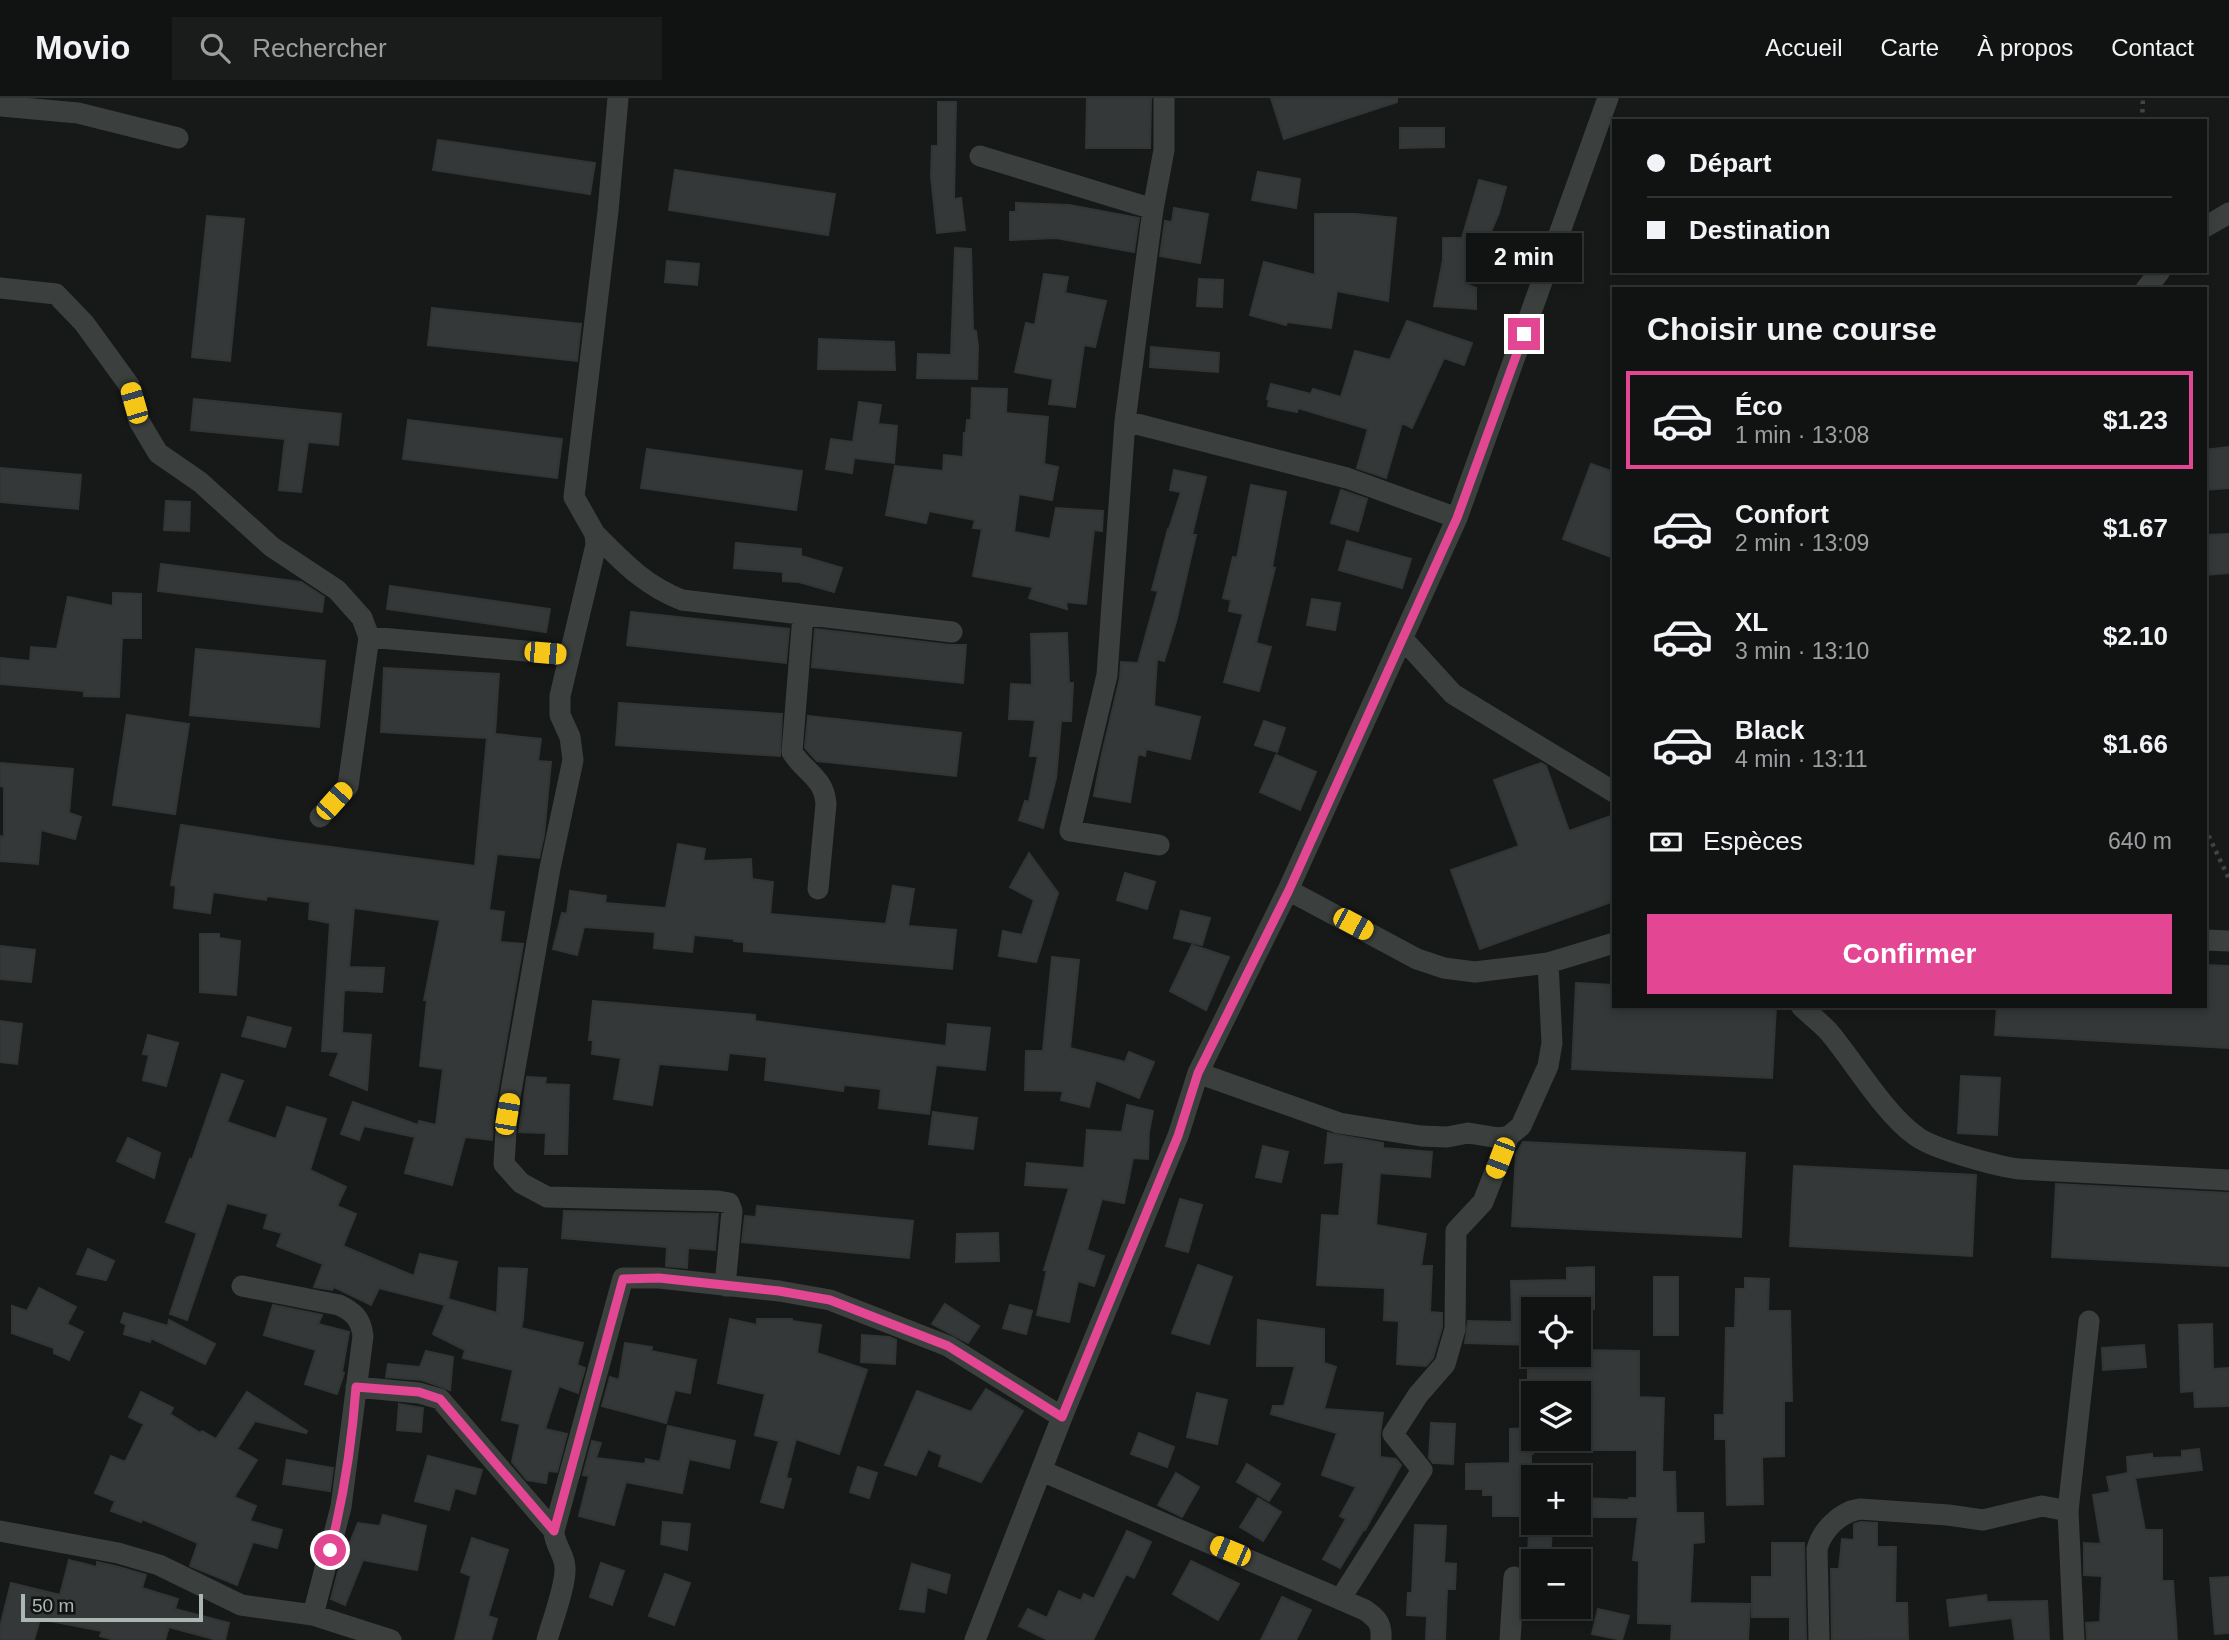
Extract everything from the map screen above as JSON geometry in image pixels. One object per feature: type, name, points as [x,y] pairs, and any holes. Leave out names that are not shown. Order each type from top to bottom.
[{"type":"street","points":[[618,98],[608,211],[574,497],[595,534],[643,581],[681,600],[952,632]]},
{"type":"street","points":[[1159,845],[1070,831],[1107,675],[1125,421],[1153,209],[1164,150],[1164,98]]},
{"type":"street","points":[[975,1640],[1062,1417],[1178,1136],[1198,1073],[1289,890],[1457,518],[1608,98]]},
{"type":"street","points":[[0,106],[78,113],[178,138]]},
{"type":"street","points":[[980,156],[1153,209]]},
{"type":"street","points":[[2207,226],[2229,213]]},
{"type":"street","points":[[2148,287],[2158,273]]},
{"type":"street","points":[[0,288],[56,294],[84,323],[129,385],[139,421],[158,453],[200,482],[272,547],[337,590],[362,618],[369,637],[348,786],[320,817]]},
{"type":"street","points":[[1125,421],[1348,478],[1457,518]]},
{"type":"street","points":[[595,534],[596,545],[560,696],[560,715],[570,737],[573,760],[550,868],[510,1100],[504,1164],[521,1183],[547,1196],[729,1203],[733,1211],[725,1286]]},
{"type":"street","points":[[803,615],[792,752],[825,790],[818,889]]},
{"type":"street","points":[[369,637],[570,655]]},
{"type":"street","points":[[1403,639],[1453,694],[1612,791]]},
{"type":"street","points":[[1289,890],[1418,959],[1444,968],[1475,972],[1548,963],[1612,944]]},
{"type":"street","points":[[2207,940],[2229,942]]},
{"type":"street","points":[[1198,1073],[1339,1124],[1447,1138],[1468,1133],[1499,1138],[1509,1136],[1521,1126],[1548,1066],[1552,1044],[1548,963]]},
{"type":"street","points":[[1803,1008],[1827,1030],[1869,1084],[1907,1129],[1919,1139],[1994,1165],[2019,1169],[2229,1180]]},
{"type":"street","points":[[1341,1598],[1422,1470],[1393,1434],[1418,1395],[1445,1364],[1455,1329],[1456,1231],[1483,1202],[1509,1136]]},
{"type":"street","points":[[547,1640],[566,1573],[564,1557],[554,1539],[554,1531],[623,1279],[659,1278],[779,1291],[830,1300],[948,1346],[1062,1417]]},
{"type":"street","points":[[242,1286],[339,1305],[352,1311],[361,1323],[363,1336],[341,1507],[313,1615]]},
{"type":"street","points":[[2074,1640],[2068,1511],[2090,1321]]},
{"type":"street","points":[[356,1387],[419,1392],[440,1399],[554,1531]]},
{"type":"street","points":[[1042,1471],[1341,1598],[1376,1618],[1381,1626],[1381,1640]]},
{"type":"street","points":[[1819,1640],[1817,1549],[1820,1537],[1849,1511],[1860,1509],[1983,1520],[2042,1506],[2068,1511]]},
{"type":"street","points":[[0,1531],[118,1553],[159,1565],[241,1605],[313,1615],[391,1640]]},
{"type":"street","points":[[1510,1640],[1514,1577]]},
{"type":"path","points":[[2142,119],[2143,98]]},
{"type":"path","points":[[2207,832],[2229,879]]},
{"type":"building","points":[[1087,98],[1151,98],[1150,148],[1086,148]]},
{"type":"building","points":[[1271,98],[1397,98],[1397,102],[1284,139]]},
{"type":"building","points":[[938,102],[956,102],[954,199],[961,198],[965,230],[937,233],[931,176],[932,146],[938,146]]},
{"type":"building","points":[[1400,128],[1444,128],[1444,147],[1400,148]]},
{"type":"building","points":[[438,140],[595,163],[590,194],[433,170]]},
{"type":"building","points":[[675,170],[835,194],[828,235],[669,210]]},
{"type":"building","points":[[1258,172],[1300,179],[1296,208],[1252,200]]},
{"type":"building","points":[[1479,180],[1506,187],[1499,213],[1468,285],[1476,288],[1476,309],[1434,306],[1443,260],[1443,238],[1462,238]]},
{"type":"building","points":[[1016,203],[1069,205],[1139,218],[1134,252],[1056,238],[1010,240],[1010,212],[1016,212]]},
{"type":"building","points":[[1174,208],[1208,214],[1200,263],[1160,256],[1165,221],[1172,222]]},
{"type":"building","points":[[1315,214],[1396,218],[1388,301],[1337,291],[1331,328],[1287,322],[1286,325],[1250,315],[1264,262],[1315,275]]},
{"type":"building","points":[[207,216],[244,219],[230,361],[192,357]]},
{"type":"building","points":[[955,248],[971,249],[973,330],[976,331],[978,347],[977,379],[917,378],[918,354],[951,355]]},
{"type":"building","points":[[667,261],[699,264],[697,285],[665,282]]},
{"type":"building","points":[[1044,274],[1068,277],[1065,293],[1106,301],[1095,347],[1084,345],[1075,407],[1049,404],[1053,379],[1015,372],[1026,323],[1035,325]]},
{"type":"building","points":[[1199,279],[1223,280],[1222,307],[1197,306]]},
{"type":"building","points":[[432,308],[581,324],[577,361],[428,345]]},
{"type":"building","points":[[1407,321],[1472,343],[1464,365],[1444,358],[1412,428],[1402,423],[1386,478],[1357,468],[1368,429],[1298,408],[1297,412],[1268,406],[1271,384],[1311,394],[1313,389],[1341,397],[1355,351],[1390,360]]},
{"type":"building","points":[[819,339],[894,342],[895,370],[818,369]]},
{"type":"building","points":[[1151,347],[1219,353],[1218,372],[1150,367]]},
{"type":"building","points":[[972,388],[1007,389],[1006,413],[1048,417],[1044,464],[1058,467],[1052,500],[1019,494],[1014,532],[1050,539],[1056,508],[1103,511],[1102,531],[1094,530],[1086,604],[1066,602],[1067,609],[1029,598],[1033,587],[973,576],[982,529],[973,528],[975,520],[929,511],[926,523],[886,515],[895,466],[943,471],[944,455],[963,457],[964,433],[967,420],[971,420]]},
{"type":"building","points":[[194,399],[341,414],[338,445],[308,442],[301,492],[279,490],[285,439],[191,430]]},
{"type":"building","points":[[859,402],[881,405],[878,424],[897,426],[894,463],[854,458],[852,473],[826,469],[831,439],[853,442]]},
{"type":"building","points":[[408,420],[562,439],[557,478],[403,459]]},
{"type":"building","points":[[2229,447],[2229,488],[2207,490],[2207,450]]},
{"type":"building","points":[[647,449],[802,471],[796,510],[641,488]]},
{"type":"building","points":[[1591,464],[1612,471],[1612,557],[1563,539]]},
{"type":"building","points":[[0,468],[81,475],[78,509],[0,502]]},
{"type":"building","points":[[1174,470],[1206,477],[1176,622],[1164,661],[1157,659],[1154,706],[1200,717],[1190,759],[1146,749],[1145,756],[1138,754],[1130,802],[1094,796],[1120,678],[1121,662],[1138,663],[1158,591],[1152,590],[1181,492],[1170,490]]},
{"type":"building","points":[[1251,485],[1286,492],[1272,567],[1275,568],[1256,643],[1271,647],[1259,691],[1224,682],[1243,614],[1229,611],[1231,600],[1223,598],[1233,557],[1237,558]]},
{"type":"building","points":[[1341,490],[1367,499],[1358,531],[1331,523]]},
{"type":"building","points":[[166,501],[190,502],[189,531],[164,530]]},
{"type":"building","points":[[2229,534],[2229,573],[2207,575],[2207,535]]},
{"type":"building","points":[[1347,541],[1411,559],[1402,588],[1339,570]]},
{"type":"building","points":[[736,543],[801,549],[801,556],[842,568],[834,592],[799,582],[783,581],[783,572],[734,568]]},
{"type":"building","points":[[161,564],[301,582],[324,597],[322,612],[158,591]]},
{"type":"building","points":[[390,586],[550,609],[546,632],[387,609]]},
{"type":"building","points":[[113,593],[141,594],[141,638],[122,638],[119,697],[84,696],[84,691],[0,684],[0,658],[30,661],[31,647],[57,649],[68,597],[113,606]]},
{"type":"building","points":[[1312,599],[1340,603],[1335,630],[1307,625]]},
{"type":"building","points":[[631,612],[789,629],[786,663],[627,645]]},
{"type":"building","points":[[815,629],[966,645],[963,683],[812,667]]},
{"type":"building","points":[[1067,633],[1069,683],[1073,683],[1071,721],[1061,721],[1056,778],[1043,828],[1019,820],[1025,801],[1029,802],[1038,756],[1030,756],[1035,720],[1009,719],[1011,684],[1032,685],[1031,634]]},
{"type":"building","points":[[196,649],[325,661],[319,727],[190,715]]},
{"type":"building","points":[[384,668],[499,674],[495,734],[541,739],[538,761],[551,762],[544,835],[539,858],[497,854],[489,910],[504,912],[500,942],[523,944],[494,1112],[492,1140],[465,1137],[452,1185],[405,1173],[415,1137],[364,1126],[359,1140],[341,1134],[353,1102],[418,1125],[419,1121],[436,1125],[443,1069],[420,1066],[427,1000],[424,1000],[440,920],[354,908],[349,967],[384,968],[382,992],[344,990],[342,1033],[371,1035],[367,1090],[330,1075],[339,1052],[322,1051],[330,923],[309,919],[310,902],[267,896],[266,900],[213,892],[210,913],[174,908],[176,886],[171,885],[181,825],[475,866],[487,738],[381,732]]},
{"type":"building","points":[[619,703],[782,714],[780,756],[616,745]]},
{"type":"building","points":[[127,715],[189,724],[175,814],[113,805]]},
{"type":"building","points":[[808,716],[961,733],[956,776],[817,761],[805,748]]},
{"type":"building","points":[[1264,721],[1285,728],[1277,752],[1255,745]]},
{"type":"building","points":[[1276,755],[1316,772],[1300,810],[1260,792]]},
{"type":"building","points":[[0,763],[73,769],[69,813],[81,817],[75,839],[41,830],[38,864],[0,861],[0,836],[4,837],[4,787],[0,786]]},
{"type":"building","points":[[1541,763],[1546,766],[1569,831],[1612,816],[1612,902],[1480,949],[1451,870],[1519,846],[1494,780]]},
{"type":"building","points":[[678,844],[705,849],[703,861],[751,859],[752,879],[773,882],[770,914],[886,924],[893,886],[914,889],[908,926],[956,930],[952,969],[744,951],[744,942],[694,935],[692,952],[654,948],[655,932],[584,927],[577,955],[553,949],[562,913],[567,914],[570,891],[606,896],[605,903],[666,908]]},
{"type":"building","points":[[1029,853],[1058,893],[1036,962],[999,956],[1003,931],[1022,935],[1034,900],[1010,887]]},
{"type":"building","points":[[1125,873],[1155,882],[1147,909],[1117,900]]},
{"type":"building","points":[[1181,911],[1210,918],[1202,945],[1174,938]]},
{"type":"building","points":[[200,934],[219,934],[219,938],[240,941],[236,995],[200,992]]},
{"type":"building","points":[[1192,945],[1229,957],[1206,1010],[1170,991]]},
{"type":"building","points":[[0,946],[35,950],[31,982],[0,979]]},
{"type":"building","points":[[1052,957],[1079,960],[1070,1048],[1125,1062],[1129,1052],[1154,1062],[1139,1098],[1096,1080],[1089,1107],[1061,1100],[1063,1091],[1025,1090],[1026,1051],[1043,1051]]},
{"type":"building","points":[[2207,965],[2229,966],[2229,1048],[1995,1035],[1997,1008],[2207,1008]]},
{"type":"building","points":[[1576,983],[1612,985],[1612,1008],[1776,1008],[1772,1078],[1572,1069]]},
{"type":"building","points":[[593,1001],[755,1015],[755,1021],[946,1046],[948,1024],[990,1028],[985,1070],[936,1065],[929,1114],[879,1108],[881,1089],[844,1085],[843,1091],[765,1080],[767,1057],[729,1053],[727,1070],[659,1064],[652,1105],[614,1099],[621,1058],[592,1054],[593,1040],[589,1040]]},
{"type":"building","points":[[248,1017],[291,1028],[285,1047],[242,1036]]},
{"type":"building","points":[[0,1021],[22,1024],[17,1064],[0,1062]]},
{"type":"building","points":[[148,1035],[178,1043],[166,1086],[143,1080],[149,1055],[143,1054]]},
{"type":"building","points":[[222,1074],[243,1081],[227,1122],[276,1139],[287,1107],[326,1119],[310,1170],[346,1187],[337,1206],[356,1214],[343,1246],[414,1276],[420,1254],[457,1262],[448,1299],[497,1313],[499,1268],[527,1269],[521,1328],[583,1343],[577,1365],[585,1368],[578,1393],[559,1386],[545,1429],[567,1434],[557,1472],[548,1471],[546,1483],[527,1480],[512,1462],[520,1424],[502,1420],[513,1370],[463,1358],[465,1350],[433,1334],[445,1305],[379,1288],[371,1305],[334,1287],[332,1290],[314,1287],[323,1264],[277,1246],[282,1233],[264,1228],[268,1214],[227,1203],[187,1320],[170,1314],[197,1233],[166,1222],[190,1159],[192,1160]]},
{"type":"building","points":[[1961,1076],[2000,1078],[1997,1135],[1958,1133]]},
{"type":"building","points":[[527,1077],[546,1078],[545,1084],[569,1085],[567,1154],[545,1154],[546,1133],[519,1132]]},
{"type":"building","points":[[1127,1105],[1153,1111],[1148,1159],[1133,1158],[1124,1203],[1102,1199],[1087,1250],[1104,1256],[1094,1286],[1078,1281],[1069,1322],[1037,1315],[1047,1270],[1044,1270],[1069,1188],[1025,1185],[1027,1163],[1084,1168],[1087,1130],[1122,1132]]},
{"type":"building","points":[[933,1112],[977,1118],[973,1149],[929,1144]]},
{"type":"building","points":[[1328,1133],[1383,1143],[1383,1148],[1432,1152],[1430,1177],[1380,1173],[1376,1225],[1426,1234],[1421,1266],[1432,1266],[1430,1312],[1442,1313],[1442,1327],[1433,1358],[1426,1366],[1397,1364],[1399,1321],[1384,1320],[1385,1288],[1317,1285],[1322,1215],[1339,1216],[1344,1162],[1325,1163]]},
{"type":"building","points":[[128,1138],[160,1153],[154,1178],[117,1161]]},
{"type":"building","points":[[1523,1142],[1745,1153],[1741,1237],[1512,1226],[1516,1154]]},
{"type":"building","points":[[1263,1146],[1288,1152],[1281,1182],[1256,1177]]},
{"type":"building","points":[[1794,1166],[1976,1175],[1972,1256],[1790,1246]]},
{"type":"building","points":[[2056,1184],[2229,1193],[2229,1266],[2052,1257]]},
{"type":"building","points":[[1180,1199],[1202,1205],[1188,1252],[1166,1246]]},
{"type":"building","points":[[757,1206],[913,1221],[909,1258],[742,1242],[745,1216],[756,1217]]},
{"type":"building","points":[[564,1211],[718,1214],[715,1250],[688,1248],[687,1268],[666,1266],[667,1247],[562,1238]]},
{"type":"building","points":[[998,1233],[999,1261],[956,1262],[957,1234]]},
{"type":"building","points":[[88,1249],[114,1261],[106,1280],[77,1274]]},
{"type":"building","points":[[1198,1265],[1232,1277],[1209,1344],[1172,1333]]},
{"type":"building","points":[[1594,1267],[1594,1309],[1591,1309],[1591,1297],[1521,1297],[1521,1345],[1465,1343],[1468,1321],[1512,1322],[1511,1281],[1567,1280],[1567,1268]]},
{"type":"building","points":[[1654,1277],[1678,1277],[1678,1335],[1654,1335]]},
{"type":"building","points":[[1745,1278],[1769,1279],[1768,1311],[1790,1311],[1792,1401],[1784,1401],[1784,1456],[1762,1457],[1763,1504],[1727,1505],[1726,1439],[1715,1439],[1715,1415],[1724,1415],[1726,1328],[1735,1328],[1736,1289],[1745,1289]]},
{"type":"building","points":[[39,1288],[76,1307],[67,1324],[83,1332],[69,1360],[54,1353],[54,1348],[12,1333],[12,1306],[27,1311]]},
{"type":"building","points":[[945,1304],[979,1326],[968,1343],[932,1324]]},
{"type":"building","points":[[273,1305],[322,1315],[318,1324],[349,1332],[342,1372],[344,1373],[337,1394],[305,1384],[316,1350],[264,1335]]},
{"type":"building","points":[[1010,1305],[1032,1311],[1026,1334],[1003,1328]]},
{"type":"building","points":[[124,1313],[168,1326],[169,1320],[215,1344],[205,1364],[151,1338],[150,1342],[124,1334],[126,1325],[121,1322]]},
{"type":"building","points":[[730,1319],[757,1325],[757,1319],[792,1319],[821,1325],[817,1353],[867,1370],[839,1454],[796,1439],[786,1478],[791,1479],[783,1508],[761,1502],[779,1441],[755,1435],[765,1394],[718,1383]]},
{"type":"building","points":[[1258,1320],[1324,1329],[1324,1363],[1336,1367],[1324,1409],[1383,1413],[1380,1457],[1396,1459],[1401,1465],[1365,1530],[1340,1568],[1323,1559],[1346,1519],[1340,1516],[1356,1487],[1322,1475],[1337,1433],[1271,1414],[1273,1406],[1284,1406],[1295,1366],[1257,1366]]},
{"type":"building","points":[[2212,1324],[2213,1369],[2229,1368],[2229,1406],[2195,1407],[2194,1391],[2181,1392],[2179,1325]]},
{"type":"building","points":[[862,1335],[896,1340],[895,1364],[861,1362]]},
{"type":"building","points":[[625,1343],[652,1347],[651,1351],[696,1360],[690,1393],[675,1390],[666,1423],[602,1406],[610,1377],[619,1380]]},
{"type":"building","points":[[2144,1345],[2146,1367],[2103,1370],[2102,1348]]},
{"type":"building","points":[[1591,1350],[1639,1351],[1639,1397],[1664,1398],[1662,1472],[1675,1472],[1676,1513],[1703,1513],[1704,1542],[1693,1543],[1690,1603],[1750,1604],[1748,1640],[1671,1640],[1672,1624],[1638,1623],[1639,1561],[1633,1560],[1638,1517],[1591,1517],[1591,1498],[1637,1498],[1637,1450],[1591,1450],[1591,1381],[1528,1381],[1528,1367],[1591,1367]]},
{"type":"building","points":[[426,1351],[453,1357],[450,1390],[422,1380],[386,1377],[388,1364],[420,1367]]},
{"type":"building","points":[[986,1389],[1023,1411],[981,1482],[939,1466],[942,1455],[928,1449],[916,1475],[885,1465],[917,1391],[971,1412]]},
{"type":"building","points":[[141,1392],[173,1408],[170,1414],[200,1433],[202,1431],[216,1439],[247,1392],[307,1431],[306,1433],[255,1421],[237,1449],[257,1460],[234,1497],[256,1506],[250,1521],[282,1530],[277,1548],[253,1542],[237,1585],[190,1566],[198,1543],[142,1519],[141,1522],[111,1511],[115,1501],[95,1493],[111,1456],[125,1462],[144,1424],[129,1417]]},
{"type":"building","points":[[1197,1393],[1227,1400],[1217,1444],[1187,1437]]},
{"type":"building","points":[[399,1404],[423,1408],[421,1432],[397,1430]]},
{"type":"building","points":[[1431,1423],[1455,1424],[1453,1464],[1433,1463],[1429,1458]]},
{"type":"building","points":[[668,1426],[735,1441],[729,1468],[689,1459],[682,1493],[626,1482],[614,1525],[579,1516],[589,1476],[583,1475],[592,1441],[601,1443],[596,1458],[645,1464],[646,1459],[660,1462]]},
{"type":"building","points":[[1510,1429],[1521,1429],[1521,1451],[1533,1451],[1531,1465],[1521,1465],[1521,1516],[1493,1516],[1493,1495],[1483,1495],[1483,1489],[1466,1489],[1466,1464],[1510,1463]]},
{"type":"building","points":[[1139,1433],[1174,1447],[1167,1467],[1131,1454]]},
{"type":"building","points":[[2199,1449],[2202,1470],[2135,1478],[2145,1530],[2162,1530],[2162,1581],[2173,1581],[2177,1640],[2087,1640],[2086,1623],[2100,1622],[2102,1576],[2084,1575],[2084,1543],[2101,1544],[2093,1495],[2110,1492],[2107,1477],[2128,1473],[2127,1457],[2152,1454],[2152,1458],[2182,1457],[2182,1451]]},
{"type":"building","points":[[428,1456],[482,1470],[475,1494],[455,1488],[449,1510],[415,1501]]},
{"type":"building","points":[[287,1460],[333,1468],[330,1491],[283,1484]]},
{"type":"building","points":[[1247,1464],[1280,1484],[1269,1501],[1237,1482]]},
{"type":"building","points":[[858,1467],[877,1473],[869,1498],[850,1492]]},
{"type":"building","points":[[1176,1473],[1199,1487],[1182,1517],[1158,1505]]},
{"type":"building","points":[[1258,1498],[1281,1512],[1263,1541],[1240,1527]]},
{"type":"building","points":[[383,1515],[426,1526],[417,1570],[363,1560],[345,1605],[331,1599],[338,1572],[358,1523],[380,1526]]},
{"type":"building","points":[[663,1522],[690,1524],[687,1550],[661,1544]]},
{"type":"building","points":[[1877,1523],[1877,1547],[1896,1547],[1895,1603],[1907,1603],[1908,1639],[1832,1640],[1831,1569],[1839,1569],[1842,1539],[1854,1540],[1854,1524]]},
{"type":"building","points":[[1415,1525],[1446,1526],[1444,1563],[1456,1564],[1455,1589],[1447,1589],[1445,1640],[1426,1640],[1427,1616],[1407,1615],[1408,1593],[1412,1593]]},
{"type":"building","points":[[1127,1531],[1151,1542],[1134,1578],[1126,1574],[1093,1640],[1048,1640],[1019,1626],[1028,1609],[1047,1618],[1059,1591],[1081,1601],[1084,1594],[1094,1599]]},
{"type":"building","points":[[1529,1535],[1552,1535],[1551,1549],[1528,1549]]},
{"type":"building","points":[[472,1538],[508,1550],[488,1616],[497,1619],[491,1640],[455,1640],[471,1576],[461,1572]]},
{"type":"building","points":[[1772,1543],[1804,1543],[1806,1640],[1790,1640],[1790,1617],[1752,1617],[1752,1577],[1772,1577]]},
{"type":"building","points":[[69,1560],[97,1567],[97,1562],[146,1575],[142,1588],[178,1599],[175,1609],[229,1623],[225,1640],[169,1627],[165,1640],[115,1640],[100,1636],[102,1631],[40,1619],[34,1640],[0,1640],[0,1627],[11,1583],[60,1595]]},
{"type":"building","points":[[1191,1561],[1239,1584],[1218,1620],[1173,1594]]},
{"type":"building","points":[[601,1563],[624,1571],[612,1605],[590,1597]]},
{"type":"building","points":[[912,1564],[950,1575],[946,1593],[927,1587],[924,1612],[900,1609]]},
{"type":"building","points":[[665,1574],[690,1583],[674,1625],[649,1616]]},
{"type":"building","points":[[2229,1577],[2229,1633],[2215,1634],[2210,1578]]},
{"type":"building","points":[[1986,1595],[1987,1602],[2047,1601],[2049,1640],[2015,1640],[2012,1618],[1950,1626],[1947,1600]]},
{"type":"building","points":[[1282,1597],[1311,1610],[1296,1640],[1261,1640]]},
{"type":"building","points":[[1598,1609],[1629,1616],[1622,1640],[1592,1634]]},
{"type":"route","points":[[330,1550],[341,1507],[356,1387],[419,1392],[440,1399],[554,1531],[623,1279],[659,1278],[779,1291],[830,1300],[948,1346],[1062,1417],[1178,1136],[1198,1073],[1289,890],[1457,518],[1524,334]]}]
